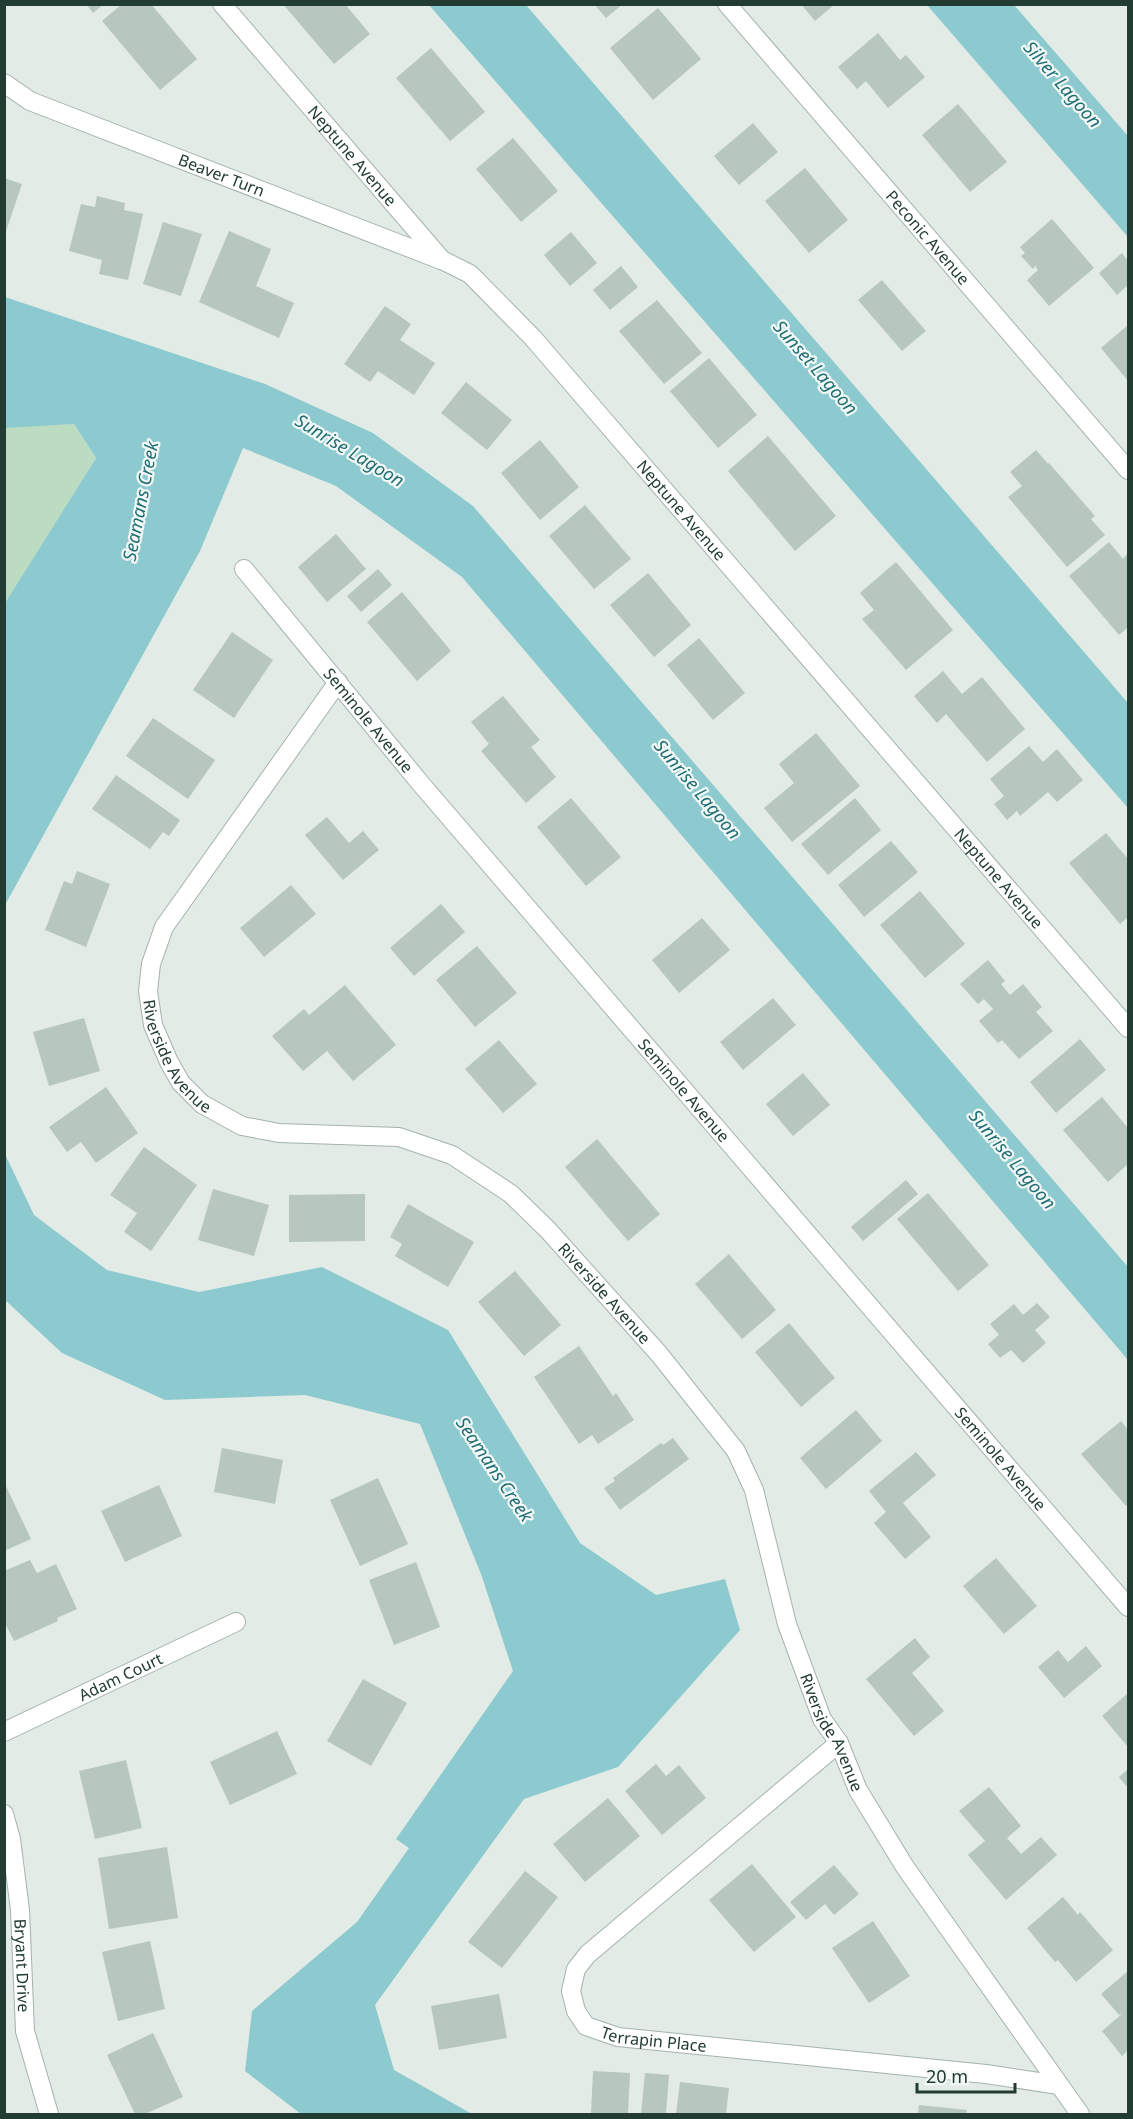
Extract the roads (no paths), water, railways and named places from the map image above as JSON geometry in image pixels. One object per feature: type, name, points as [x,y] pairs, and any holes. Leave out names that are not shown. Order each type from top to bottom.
[{"type":"street","name":"Neptune Avenue","points":[[222,4],[442,260],[470,274],[533,338],[1128,1029]]},
{"type":"street","name":"Peconic Avenue","points":[[727,4],[1128,470]]},
{"type":"street","name":"Beaver Turn","points":[[4,83],[30,101],[442,260]]},
{"type":"street","name":"Seminole Avenue","points":[[244,568],[429,793],[1128,1607]]},
{"type":"street","name":"Riverside Avenue","points":[[338,682],[164,927],[151,964],[148,991],[153,1025],[169,1062],[181,1083],[202,1104],[242,1126],[279,1133],[399,1137],[452,1155],[512,1194],[541,1223],[658,1354],[736,1451],[754,1490],[787,1624],[822,1719],[839,1743],[858,1790],[904,1867],[1080,2115]]},
{"type":"street","name":"Adam Court","points":[[4,1732],[236,1622]]},
{"type":"street","name":"Terrapin Place","points":[[839,1743],[588,1954],[576,1969],[571,1991],[576,2011],[586,2026],[618,2037],[986,2074],[1059,2085]]},
{"type":"street","name":"Bryant Drive","points":[[4,1814],[11,1839],[20,1910],[25,2031],[49,2115]]},
{"type":"water","name":"Sunset Lagoon","points":[[429,5],[526,5],[1128,703],[1128,808]]},
{"type":"water","name":"Silver Lagoon","points":[[927,5],[1014,5],[1128,136],[1128,237]]},
{"type":"water","points":[[5,297],[265,384],[373,433],[473,506],[1128,1267],[1128,1360],[462,577],[336,486],[243,448],[200,551],[5,905],[5,603],[96,458],[74,424],[5,428]]},
{"type":"water","name":"Seamans Creek","points":[[4,1152],[34,1215],[107,1270],[199,1292],[322,1267],[448,1330],[580,1543],[656,1595],[725,1579],[740,1630],[618,1767],[524,1799],[375,2005],[394,2070],[472,2114],[301,2114],[245,2071],[252,2011],[357,1922],[409,1848],[396,1839],[513,1671],[481,1574],[420,1424],[305,1395],[165,1400],[62,1353],[5,1300]]},
{"type":"water label","name":"Sunrise Lagoon","points":[[350,450]]},
{"type":"water label","name":"Sunrise Lagoon","points":[[698,789]]},
{"type":"water label","name":"Sunrise Lagoon","points":[[1013,1159]]}]
